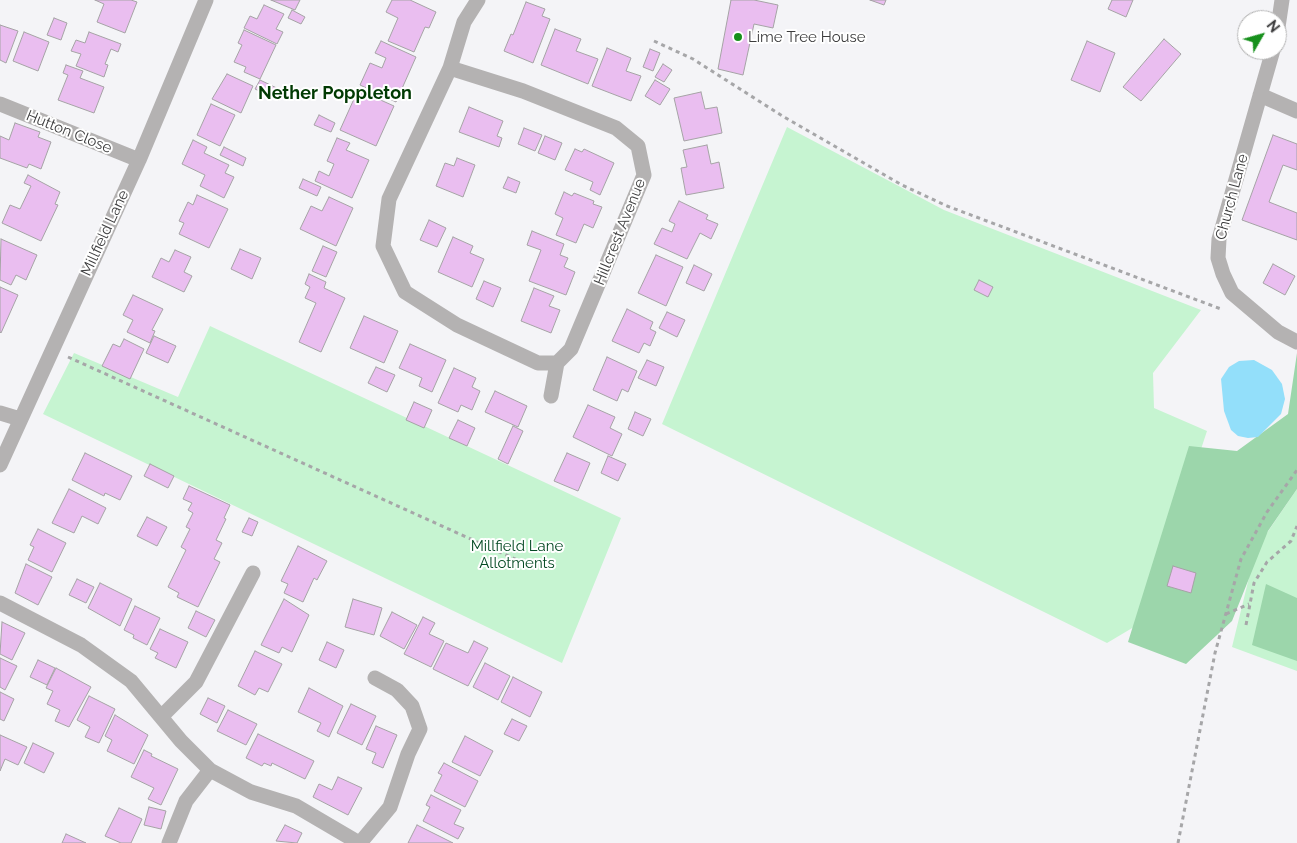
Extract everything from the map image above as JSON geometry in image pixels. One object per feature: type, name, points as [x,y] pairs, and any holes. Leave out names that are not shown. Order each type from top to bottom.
[{"type":"street","name":"Millfield Lane","points":[[0,465],[139,160],[206,0]]},
{"type":"street","points":[[478,0],[464,22],[450,68],[389,199],[383,246],[405,292],[457,325],[538,363],[557,363],[551,396]]},
{"type":"street","name":"Church Lane","points":[[1269,60],[1219,239],[1218,258],[1222,274],[1232,293],[1267,322],[1297,342]]},
{"type":"street","name":"Hillcrest Avenue","points":[[450,68],[523,91],[616,128],[638,146],[644,174],[571,349],[557,363]]},
{"type":"street","points":[[1260,95],[1297,111]]},
{"type":"street","name":"Hutton Close","points":[[0,104],[139,160]]},
{"type":"street","points":[[0,413],[20,419]]},
{"type":"street","points":[[162,716],[196,682],[253,574]]},
{"type":"street","points":[[0,603],[81,645],[131,681],[181,741],[210,770],[251,792],[296,806],[360,843],[390,807],[408,754],[420,729],[412,706],[397,690],[375,678]]},
{"type":"street","points":[[169,843],[186,801],[210,770]]},
{"type":"path","points":[[654,41],[693,59],[792,122],[902,185],[938,202],[1230,312]]},
{"type":"path","points":[[52,350],[526,564]]},
{"type":"path","points":[[1178,843],[1209,688],[1241,559],[1268,512],[1297,470]]},
{"type":"path","points":[[1246,625],[1254,584],[1267,562],[1291,541],[1297,526]]},
{"type":"path","points":[[1226,614],[1250,604]]},
{"type":"green space","points":[[787,127],[944,210],[1201,310],[1153,373],[1154,408],[1207,431],[1144,621],[1107,643],[662,424]]},
{"type":"green space","name":"Millfield Lane Allotments","points":[[210,326],[621,518],[562,663],[43,414],[74,353],[178,397]]},
{"type":"green space","points":[[1297,353],[1297,489],[1268,531],[1232,621],[1186,664],[1128,642],[1189,446],[1237,451],[1288,414]]},
{"type":"green space","points":[[1297,489],[1297,671],[1232,647],[1256,549]]},
{"type":"green space","points":[[1266,584],[1297,598],[1297,661],[1252,645]]},
{"type":"water","points":[[1254,360],[1272,370],[1282,384],[1285,399],[1281,414],[1258,437],[1248,438],[1238,436],[1231,430],[1224,411],[1221,379],[1229,367],[1239,361]]},
{"type":"building","points":[[95,0],[131,0],[137,2],[125,33],[97,22],[104,4]]},
{"type":"building","points":[[271,0],[300,0],[295,10]]},
{"type":"building","points":[[392,0],[410,0],[436,12],[429,28],[425,27],[414,52],[388,41],[398,18],[386,12]]},
{"type":"building","name":"Lime Tree House","points":[[731,0],[754,0],[778,5],[773,28],[754,24],[743,75],[718,69]]},
{"type":"building","points":[[870,0],[886,0],[884,5]]},
{"type":"building","points":[[1112,0],[1133,0],[1126,17],[1108,9]]},
{"type":"building","points":[[526,2],[545,9],[542,16],[550,19],[533,63],[504,51],[511,34],[513,35]]},
{"type":"building","points":[[264,5],[284,14],[276,29],[283,32],[277,44],[244,28],[250,16],[257,19]]},
{"type":"building","points":[[292,10],[305,17],[301,24],[288,18]]},
{"type":"building","points":[[54,18],[67,23],[61,40],[47,35]]},
{"type":"building","points":[[0,25],[18,31],[6,63],[0,60]]},
{"type":"building","points":[[555,29],[581,39],[576,51],[598,59],[588,84],[541,65]]},
{"type":"building","points":[[244,30],[276,45],[260,79],[244,72],[246,67],[234,62],[242,45],[238,43]]},
{"type":"building","points":[[24,32],[49,42],[38,71],[13,61]]},
{"type":"building","points":[[89,32],[121,44],[118,52],[111,49],[105,64],[108,65],[104,77],[76,66],[81,54],[71,51],[76,40],[85,43]]},
{"type":"building","points":[[1164,39],[1181,54],[1141,101],[1123,87]]},
{"type":"building","points":[[381,41],[416,57],[396,102],[360,85],[370,63],[382,68],[386,58],[375,53]]},
{"type":"building","points":[[1087,41],[1115,53],[1100,92],[1071,80]]},
{"type":"building","points":[[607,48],[631,58],[626,71],[641,76],[631,101],[592,86]]},
{"type":"building","points":[[650,49],[660,53],[653,71],[643,67]]},
{"type":"building","points":[[663,64],[672,70],[664,82],[655,77]]},
{"type":"building","points":[[66,65],[83,71],[80,78],[104,87],[94,113],[58,100],[68,75],[63,73]]},
{"type":"building","points":[[227,74],[253,86],[241,113],[212,99]]},
{"type":"building","points":[[260,80],[283,91],[279,100],[255,89]]},
{"type":"building","points":[[655,80],[670,89],[660,105],[645,96]]},
{"type":"building","points":[[358,90],[394,106],[376,146],[340,130]]},
{"type":"building","points":[[701,92],[705,109],[717,107],[722,133],[684,141],[674,98]]},
{"type":"building","points":[[211,104],[235,115],[220,146],[197,135]]},
{"type":"building","points":[[469,107],[503,121],[497,136],[502,138],[499,147],[459,132]]},
{"type":"building","points":[[319,115],[335,123],[331,132],[314,125]]},
{"type":"building","points":[[15,123],[40,132],[38,137],[51,142],[41,169],[29,164],[27,168],[0,158],[0,136],[9,140]]},
{"type":"building","points":[[524,128],[542,135],[535,151],[518,144]]},
{"type":"building","points":[[1273,135],[1297,144],[1297,170],[1283,165],[1269,202],[1297,213],[1297,240],[1242,220]]},
{"type":"building","points":[[545,136],[562,143],[555,160],[538,153]]},
{"type":"building","points":[[337,138],[350,143],[346,150],[369,160],[352,198],[315,181],[319,171],[329,176],[334,164],[327,161]]},
{"type":"building","points":[[193,140],[207,147],[204,153],[229,165],[225,173],[234,177],[224,198],[200,186],[205,175],[182,164]]},
{"type":"building","points":[[707,145],[711,164],[719,162],[724,188],[686,195],[681,168],[687,167],[683,150]]},
{"type":"building","points":[[224,147],[246,158],[243,166],[220,155]]},
{"type":"building","points":[[575,149],[582,152],[584,149],[614,163],[600,195],[590,190],[593,182],[565,170]]},
{"type":"building","points":[[457,158],[475,165],[463,197],[436,186],[445,163],[454,166]]},
{"type":"building","points":[[28,175],[60,192],[55,204],[58,205],[41,241],[2,223],[10,205],[20,209],[31,186],[24,183]]},
{"type":"building","points":[[508,177],[520,182],[516,193],[503,188]]},
{"type":"building","points":[[303,179],[321,187],[317,196],[299,188]]},
{"type":"building","points":[[564,192],[572,196],[574,193],[594,201],[593,204],[602,207],[593,228],[584,224],[576,243],[556,235],[563,218],[555,214]]},
{"type":"building","points":[[197,195],[228,209],[209,248],[179,234],[184,223],[179,221],[188,202],[193,205]]},
{"type":"building","points":[[329,197],[353,208],[336,246],[300,229],[311,206],[322,211]]},
{"type":"building","points":[[679,201],[708,215],[706,219],[718,224],[711,239],[700,233],[687,259],[654,244],[662,228],[672,232],[675,224],[669,221]]},
{"type":"building","points":[[429,220],[446,228],[437,247],[420,240]]},
{"type":"building","points":[[532,231],[564,244],[560,255],[568,258],[564,267],[575,272],[566,295],[529,281],[541,250],[527,245]]},
{"type":"building","points":[[453,237],[473,246],[470,253],[484,259],[472,287],[438,272]]},
{"type":"building","points":[[1,239],[37,255],[26,280],[16,275],[11,285],[0,280]]},
{"type":"building","points":[[323,246],[337,252],[326,277],[312,271]]},
{"type":"building","points":[[240,249],[261,258],[252,279],[231,269]]},
{"type":"building","points":[[175,250],[191,257],[184,272],[192,276],[184,292],[152,277],[161,258],[169,262]]},
{"type":"building","points":[[656,255],[683,267],[666,306],[638,293]]},
{"type":"building","points":[[1273,264],[1295,276],[1285,295],[1263,283]]},
{"type":"building","points":[[694,265],[712,274],[704,291],[686,283]]},
{"type":"building","points":[[309,274],[326,282],[324,288],[345,298],[321,352],[299,342],[316,303],[305,298],[310,287],[305,284]]},
{"type":"building","points":[[979,280],[993,287],[988,297],[974,290]]},
{"type":"building","points":[[484,281],[501,288],[493,307],[476,299]]},
{"type":"building","points":[[0,287],[18,295],[1,333],[0,332]]},
{"type":"building","points":[[534,288],[554,296],[549,306],[560,310],[551,333],[521,321]]},
{"type":"building","points":[[133,295],[163,309],[152,330],[155,331],[150,343],[127,332],[133,320],[123,315]]},
{"type":"building","points":[[627,309],[653,322],[650,329],[656,332],[650,346],[644,343],[639,353],[612,341]]},
{"type":"building","points":[[667,312],[685,320],[677,337],[659,328]]},
{"type":"building","points":[[364,316],[398,331],[384,363],[350,348]]},
{"type":"building","points":[[154,336],[176,346],[168,363],[146,353]]},
{"type":"building","points":[[124,339],[144,349],[130,379],[102,366],[113,344],[120,347]]},
{"type":"building","points":[[410,344],[446,360],[432,392],[419,386],[422,378],[399,368]]},
{"type":"building","points":[[607,357],[637,371],[628,392],[622,389],[617,401],[593,390]]},
{"type":"building","points":[[647,360],[664,367],[656,386],[638,378]]},
{"type":"building","points":[[376,367],[395,375],[387,392],[368,383]]},
{"type":"building","points":[[454,368],[476,378],[472,387],[480,391],[472,410],[461,405],[458,412],[438,403]]},
{"type":"building","points":[[495,391],[527,406],[518,427],[485,412]]},
{"type":"building","points":[[414,402],[432,410],[424,428],[406,420]]},
{"type":"building","points":[[588,405],[615,417],[610,428],[622,434],[612,456],[573,437]]},
{"type":"building","points":[[635,412],[651,419],[643,436],[628,429]]},
{"type":"building","points":[[458,420],[475,428],[467,446],[449,438]]},
{"type":"building","points":[[513,426],[523,431],[508,464],[498,459]]},
{"type":"building","points":[[85,453],[132,476],[120,500],[105,493],[104,496],[72,480]]},
{"type":"building","points":[[567,453],[590,463],[578,491],[554,481]]},
{"type":"building","points":[[608,456],[626,464],[618,481],[601,473]]},
{"type":"building","points":[[150,464],[174,476],[168,488],[144,476]]},
{"type":"building","points":[[189,486],[230,505],[216,540],[222,543],[214,559],[220,562],[198,607],[177,597],[179,593],[168,587],[186,550],[181,547],[190,529],[186,527],[193,513],[188,510],[192,503],[183,499]]},
{"type":"building","points":[[69,489],[106,508],[98,524],[82,516],[74,533],[52,523]]},
{"type":"building","points":[[147,517],[167,527],[157,546],[137,536]]},
{"type":"building","points":[[249,518],[258,522],[252,536],[242,532]]},
{"type":"building","points":[[38,529],[66,543],[52,572],[28,560],[34,547],[30,545]]},
{"type":"building","points":[[298,546],[327,561],[317,580],[314,578],[303,602],[284,593],[288,584],[281,581]]},
{"type":"building","points":[[26,564],[52,577],[38,605],[15,593]]},
{"type":"building","points":[[1173,566],[1196,573],[1191,593],[1167,586]]},
{"type":"building","points":[[77,579],[94,587],[86,603],[69,595]]},
{"type":"building","points":[[100,583],[132,599],[120,626],[88,608]]},
{"type":"building","points":[[284,599],[309,615],[292,652],[282,647],[279,653],[261,645]]},
{"type":"building","points":[[353,599],[382,608],[374,635],[345,627]]},
{"type":"building","points":[[135,606],[160,618],[147,645],[133,638],[134,635],[124,630]]},
{"type":"building","points":[[196,611],[215,620],[206,637],[188,628]]},
{"type":"building","points":[[392,612],[417,625],[404,649],[380,636]]},
{"type":"building","points":[[423,617],[435,623],[429,634],[444,641],[431,667],[404,654]]},
{"type":"building","points":[[2,622],[25,633],[12,660],[0,654]]},
{"type":"building","points":[[160,629],[188,642],[176,668],[155,658],[158,653],[150,649]]},
{"type":"building","points":[[474,641],[488,648],[468,686],[433,669],[446,643],[468,653]]},
{"type":"building","points":[[327,642],[344,650],[336,668],[319,660]]},
{"type":"building","points":[[255,651],[282,664],[268,692],[259,688],[255,695],[238,686]]},
{"type":"building","points":[[0,658],[17,666],[5,690],[0,687]]},
{"type":"building","points":[[38,660],[55,668],[47,685],[30,677]]},
{"type":"building","points":[[485,663],[510,676],[498,700],[473,687]]},
{"type":"building","points":[[56,668],[91,687],[69,727],[55,721],[60,710],[47,704],[53,691],[46,688]]},
{"type":"building","points":[[513,677],[542,692],[530,717],[501,702]]},
{"type":"building","points":[[309,688],[343,706],[329,737],[317,731],[321,723],[298,712]]},
{"type":"building","points":[[0,692],[14,699],[4,721],[0,719]]},
{"type":"building","points":[[89,696],[115,709],[99,743],[85,737],[90,727],[77,720]]},
{"type":"building","points":[[208,698],[225,706],[217,723],[200,714]]},
{"type":"building","points":[[351,704],[376,716],[362,745],[337,733]]},
{"type":"building","points":[[228,710],[257,724],[246,745],[217,731]]},
{"type":"building","points":[[115,715],[148,735],[134,764],[107,751],[112,740],[105,736]]},
{"type":"building","points":[[512,719],[527,726],[519,741],[504,734]]},
{"type":"building","points":[[376,726],[397,735],[383,768],[372,763],[376,753],[366,749]]},
{"type":"building","points":[[258,734],[314,761],[305,779],[272,763],[271,766],[264,763],[262,766],[246,758]]},
{"type":"building","points":[[0,735],[27,747],[18,765],[5,759],[0,771]]},
{"type":"building","points":[[465,736],[493,751],[480,776],[452,762]]},
{"type":"building","points":[[33,743],[54,753],[44,773],[24,763]]},
{"type":"building","points":[[144,750],[152,754],[151,756],[178,769],[161,805],[148,799],[154,788],[131,777]]},
{"type":"building","points":[[444,763],[478,781],[465,807],[434,791],[442,775],[438,773]]},
{"type":"building","points":[[338,777],[362,788],[348,815],[313,797],[319,784],[332,790]]},
{"type":"building","points":[[431,795],[461,810],[454,824],[464,828],[458,839],[423,821],[430,807],[426,805]]},
{"type":"building","points":[[149,807],[166,811],[161,829],[144,825]]},
{"type":"building","points":[[119,808],[142,819],[131,843],[121,843],[105,836]]},
{"type":"building","points":[[285,825],[302,833],[297,843],[276,841]]},
{"type":"building","points":[[417,825],[453,843],[408,843]]},
{"type":"building","points":[[66,834],[86,843],[62,843]]},
{"type":"place","name":"Lime Tree House","points":[[738,37]]},
{"type":"district","name":"Nether Poppleton","points":[[335,94]]}]
